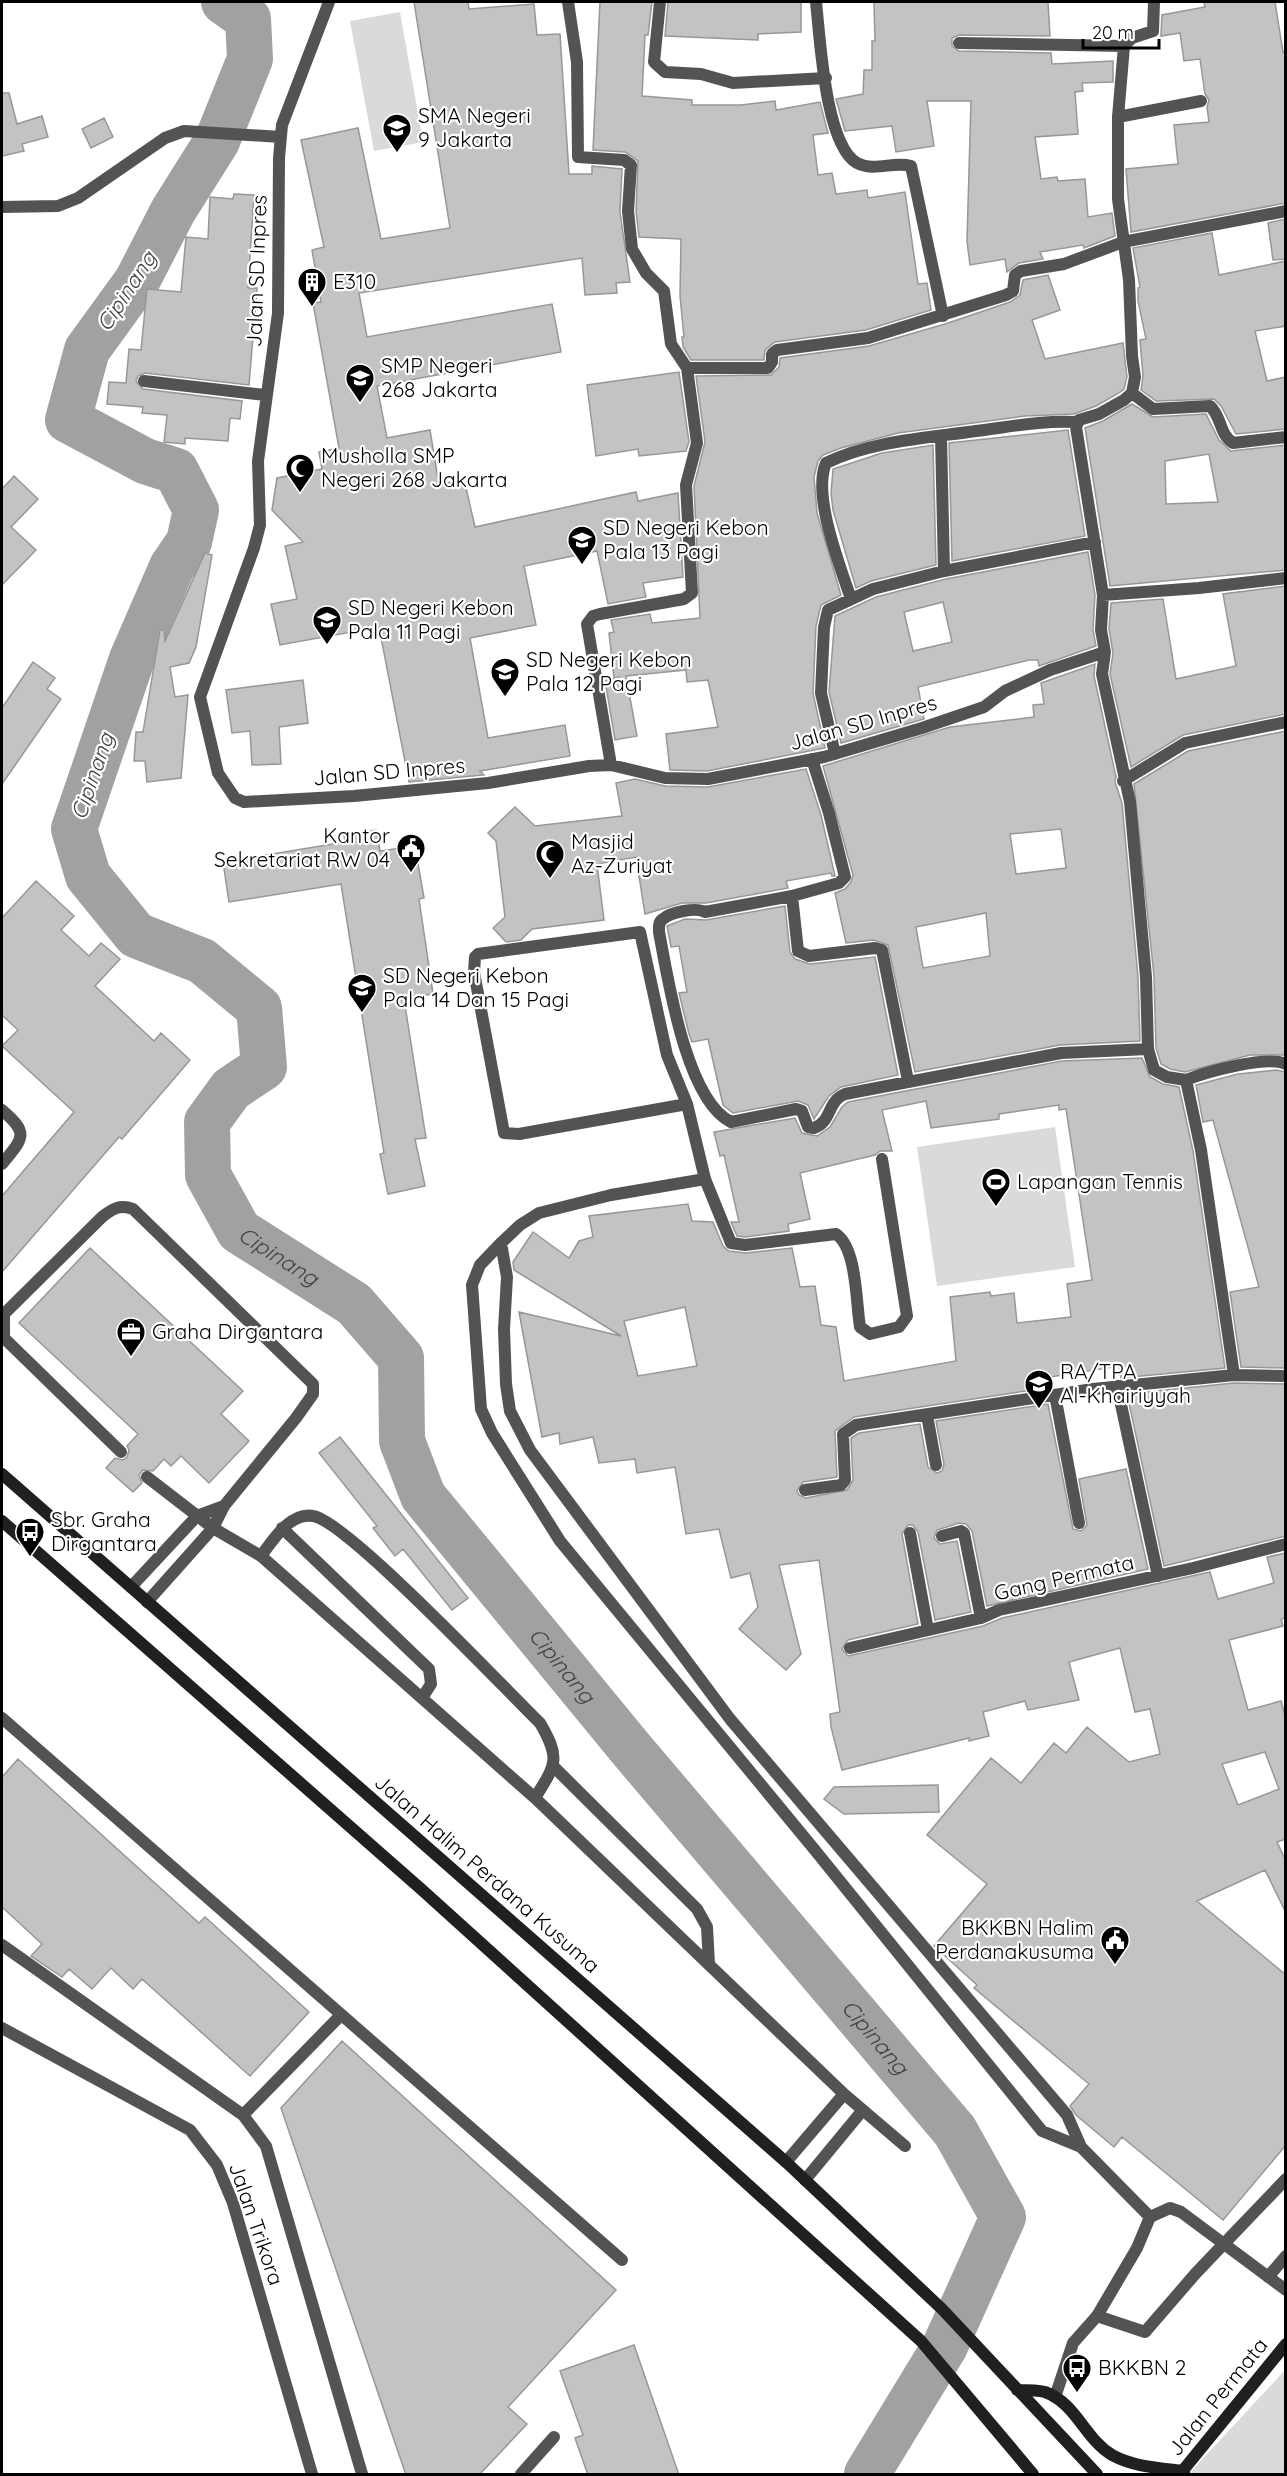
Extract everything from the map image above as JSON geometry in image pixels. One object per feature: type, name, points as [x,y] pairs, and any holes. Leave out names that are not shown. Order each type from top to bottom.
[{"type":"street","name":"Jalan SD Inpres","points":[[329,2],[282,125],[279,304],[273,359],[265,395],[258,461],[260,525],[254,548],[200,697],[218,773],[235,798],[244,802],[354,796],[488,783],[565,768],[611,765],[665,778],[708,779],[812,759],[984,707],[1005,691],[1050,670],[1105,652]]},
{"type":"street","points":[[568,2],[577,62],[578,158],[624,160],[631,165],[628,211],[632,249],[646,273],[664,291],[671,344],[687,368],[698,443],[686,485],[692,593],[684,599],[592,616],[587,624],[611,765]]},
{"type":"street","points":[[660,2],[654,62],[665,72],[701,74],[733,83],[826,78]]},
{"type":"street","points":[[816,2],[833,126],[845,153],[865,166],[911,166],[942,316]]},
{"type":"street","points":[[851,599],[825,506],[822,473],[826,464],[852,452],[940,436],[1045,422],[1077,422],[1099,414],[1132,393],[1135,377],[1129,280],[1118,199],[1118,117],[1124,46],[1132,38],[1153,31],[1154,2]]},
{"type":"street","points":[[959,43],[1124,46]]},
{"type":"street","points":[[1118,117],[1202,101]]},
{"type":"street","points":[[2,207],[58,206],[78,198],[165,138],[184,131],[281,137]]},
{"type":"street","points":[[687,368],[765,369],[771,365],[772,354],[777,350],[868,338],[1010,293],[1015,275],[1021,271],[1064,264],[1123,242],[1286,211]]},
{"type":"street","points":[[144,381],[265,395]]},
{"type":"street","points":[[1132,393],[1153,410],[1210,406],[1216,411],[1224,434],[1233,443],[1286,438]]},
{"type":"street","points":[[1077,422],[1103,595],[1101,630],[1105,652],[1102,675],[1123,781],[1130,802],[1146,978],[1148,1049],[1154,1070],[1167,1077],[1186,1080],[1265,1062],[1279,1061],[1286,1064]]},
{"type":"street","points":[[940,436],[944,571]]},
{"type":"street","points":[[835,753],[821,693],[824,627],[828,610],[873,589],[944,571],[1095,542]]},
{"type":"street","points":[[1103,595],[1199,588],[1286,578]]},
{"type":"street","points":[[1123,781],[1185,743],[1286,722]]},
{"type":"street","points":[[812,759],[829,813],[844,877],[839,883],[792,896],[705,912],[699,909],[688,911],[665,917],[659,923],[665,967],[682,1039],[692,1069],[709,1101],[721,1115],[731,1122],[799,1109],[810,1129],[824,1123],[834,1100],[840,1096],[1061,1053],[1148,1049]]},
{"type":"street","points":[[792,896],[801,954],[809,956],[875,948],[882,950],[908,1081]]},
{"type":"street","points":[[687,1104],[519,1134],[504,1133],[474,972],[474,957],[478,954],[640,932],[667,1055],[687,1104],[705,1179],[731,1243],[745,1245],[836,1234],[844,1240],[850,1256],[860,1327],[863,1332],[870,1334],[899,1327],[907,1316],[882,1159]]},
{"type":"street","points":[[1186,1080],[1201,1150],[1234,1375]]},
{"type":"street","points":[[2,1110],[19,1124],[22,1132],[21,1140],[2,1164]]},
{"type":"street","points":[[705,1179],[611,1195],[539,1212],[501,1243],[480,1265],[472,1285],[481,1409],[492,1433],[560,1541],[814,1849],[1042,2131],[1081,2147]]},
{"type":"street","points":[[121,1452],[4,1338],[2,1323],[4,1314],[102,1217],[114,1208],[127,1206],[133,1209],[313,1384],[313,1394],[296,1419],[224,1506],[213,1528],[147,1602]]},
{"type":"street","points":[[501,1243],[507,1277],[504,1329],[507,1393],[510,1411],[530,1450],[729,1719],[1067,2115],[1081,2147],[1150,2217]]},
{"type":"street","points":[[805,1490],[842,1485],[845,1480],[843,1434],[856,1425],[1117,1386],[1234,1375],[1286,1376]]},
{"type":"street","points":[[1117,1386],[1158,1576]]},
{"type":"street","points":[[1055,1395],[1078,1523]]},
{"type":"street","points":[[927,1415],[936,1465]]},
{"type":"street","name":"Jalan Halim Perdana Kusuma","points":[[2,1474],[786,2162],[942,2309],[1097,2475]]},
{"type":"street","points":[[147,1477],[213,1528],[261,1556],[535,1798],[862,2111],[905,2145]]},
{"type":"street","points":[[131,1587],[197,1516],[224,1506]]},
{"type":"street","points":[[261,1556],[282,1528],[302,1517],[312,1515],[324,1519],[365,1551],[540,1723],[552,1744],[554,1767],[535,1798]]},
{"type":"street","points":[[2,1521],[421,1889],[921,2341],[1033,2475]]},
{"type":"street","points":[[282,1528],[429,1669],[431,1684],[422,1698]]},
{"type":"street","points":[[942,1536],[961,1531],[964,1533],[981,1618]]},
{"type":"street","points":[[910,1533],[928,1630]]},
{"type":"street","name":"Gang Permata","points":[[850,1648],[981,1618],[999,1610],[1158,1576],[1286,1544]]},
{"type":"street","points":[[4,1725],[622,2260]]},
{"type":"street","points":[[554,1767],[697,1909],[707,1927],[709,1964]]},
{"type":"street","points":[[814,1849],[827,1833]]},
{"type":"street","points":[[2,1945],[243,2115],[266,2146],[362,2475]]},
{"type":"street","points":[[243,2115],[341,2015]]},
{"type":"street","name":"Jalan Trikora","points":[[2,2028],[190,2130],[217,2165],[233,2203],[312,2475]]},
{"type":"street","points":[[786,2162],[844,2094]]},
{"type":"street","points":[[805,2180],[862,2111]]},
{"type":"street","points":[[1097,2316],[1145,2332],[1224,2243],[1286,2179]]},
{"type":"street","points":[[1055,2397],[1073,2343],[1097,2316],[1137,2248],[1150,2217],[1170,2208],[1224,2243],[1286,2290]]},
{"type":"street","points":[[1268,2277],[1286,2256]]},
{"type":"street","name":"Jalan Permata","points":[[1183,2473],[1286,2344]]},
{"type":"street","points":[[1017,2390],[1044,2392],[1055,2397],[1070,2408],[1083,2428],[1111,2454],[1139,2465],[1183,2473]]},
{"type":"street","points":[[521,2475],[554,2437]]},
{"type":"shaded area","points":[[400,12],[423,142],[374,151],[350,21]]},
{"type":"shaded area","name":"Lapangan Tennis","points":[[1055,1127],[1075,1267],[937,1286],[917,1147]]},
{"type":"shaded area","points":[[1285,2370],[1285,2474],[1189,2474],[1198,2464]]},
{"type":"building","points":[[414,2],[468,2],[469,9],[534,4],[537,35],[560,34],[569,174],[592,174],[592,166],[622,169],[620,212],[630,282],[616,283],[617,293],[585,295],[582,258],[359,293],[367,337],[552,304],[561,352],[377,386],[387,438],[430,430],[439,485],[464,479],[475,527],[636,492],[638,501],[678,493],[683,577],[643,583],[646,597],[608,604],[597,551],[524,566],[536,625],[470,638],[488,738],[565,725],[570,756],[480,771],[484,775],[409,782],[379,627],[280,645],[271,604],[297,599],[285,546],[303,542],[272,510],[277,478],[322,469],[319,452],[339,448],[313,303],[321,302],[312,250],[324,247],[301,140],[358,128],[381,239],[450,228]]},
{"type":"building","points":[[600,2],[652,2],[648,35],[645,35],[642,96],[692,100],[692,105],[741,105],[775,101],[776,110],[820,102],[828,133],[813,135],[818,175],[832,173],[836,194],[867,190],[868,198],[905,192],[918,284],[927,283],[931,310],[866,330],[775,342],[765,350],[764,360],[691,360],[683,347],[682,337],[684,337],[680,296],[681,239],[639,237],[636,211],[638,161],[625,152],[593,150]]},
{"type":"building","points":[[668,2],[801,2],[801,32],[758,34],[758,40],[665,36]]},
{"type":"building","points":[[874,2],[1048,2],[1050,36],[959,35],[952,38],[952,46],[959,51],[1051,53],[1052,64],[1113,61],[1113,82],[1082,83],[1083,91],[1075,92],[1078,134],[1035,137],[1041,179],[1057,177],[1058,181],[1085,179],[1088,217],[1112,213],[1115,236],[1084,248],[1083,245],[1040,252],[1043,259],[1019,263],[1007,272],[1005,259],[970,265],[967,241],[971,101],[927,101],[934,146],[896,152],[892,126],[845,131],[836,99],[863,94],[864,70],[872,70],[872,41],[875,41]]},
{"type":"building","points":[[1204,2],[1275,2],[1283,52],[1286,51],[1286,203],[1131,232],[1126,169],[1178,164],[1174,125],[1209,122],[1207,107],[1209,100],[1205,94],[1200,59],[1184,61],[1180,33],[1161,36],[1162,15],[1205,7]]},
{"type":"building","points":[[2,93],[9,93],[17,124],[42,116],[48,137],[22,144],[24,151],[2,156]]},
{"type":"building","points":[[104,118],[113,137],[91,148],[82,129]]},
{"type":"building","points":[[234,194],[254,195],[248,288],[257,288],[249,385],[145,373],[138,376],[136,381],[143,389],[242,401],[240,419],[230,418],[228,441],[185,438],[185,444],[164,442],[167,415],[142,413],[143,407],[107,404],[109,382],[126,383],[129,349],[141,350],[147,289],[181,292],[186,237],[208,239],[210,197],[233,199]]},
{"type":"building","points":[[1286,219],[1286,259],[1273,260],[1268,223]]},
{"type":"building","points":[[1212,233],[1219,275],[1286,261],[1286,326],[1255,331],[1267,381],[1286,377],[1286,429],[1236,434],[1221,406],[1214,399],[1156,401],[1141,390],[1143,376],[1140,340],[1146,339],[1138,301],[1138,288],[1140,287],[1133,248]]},
{"type":"building","points":[[1048,275],[1060,310],[1032,320],[1045,359],[1123,343],[1127,377],[1124,389],[1096,406],[1074,414],[1025,416],[898,433],[841,448],[823,455],[818,461],[814,477],[817,513],[841,595],[821,605],[816,626],[813,693],[825,748],[707,771],[670,770],[666,734],[718,727],[708,680],[687,682],[686,670],[626,676],[637,736],[615,740],[605,680],[620,677],[614,678],[609,633],[614,632],[611,620],[650,614],[652,623],[700,618],[694,486],[705,442],[696,376],[771,375],[779,367],[780,358],[869,346],[945,324],[1010,302],[1020,295],[1023,280]]},
{"type":"building","points":[[679,372],[689,442],[686,451],[639,456],[638,449],[596,456],[587,385]]},
{"type":"building","points":[[1132,404],[1153,417],[1206,414],[1219,440],[1231,451],[1286,445],[1286,570],[1110,586],[1085,428],[1103,421]],"holes":[[[1209,454],[1218,502],[1166,504],[1165,461]]]},
{"type":"building","points":[[1068,430],[1085,536],[952,561],[949,443]]},
{"type":"building","points":[[933,445],[936,565],[871,581],[856,588],[833,510],[831,493],[833,469],[882,453]]},
{"type":"building","points":[[14,476],[38,499],[11,527],[36,550],[2,585],[2,489]]},
{"type":"building","points":[[1088,552],[1095,595],[1093,630],[1096,646],[1039,666],[1038,660],[1029,660],[918,687],[924,719],[841,743],[829,692],[835,616],[876,597],[946,579]],"holes":[[[943,602],[952,642],[913,651],[904,612]]]},
{"type":"building","points":[[205,553],[212,555],[196,647],[189,663],[170,667],[175,697],[188,695],[181,778],[147,782],[145,761],[134,761],[136,732],[143,732],[160,630],[164,630],[165,641]]},
{"type":"building","points":[[1286,586],[1286,714],[1183,735],[1131,767],[1110,674],[1113,653],[1109,629],[1111,603],[1163,599],[1176,679],[1236,666],[1223,594]]},
{"type":"building","points":[[33,662],[55,678],[47,689],[61,699],[2,784],[2,708]]},
{"type":"building","points":[[1095,664],[1094,676],[1116,777],[1115,782],[1122,803],[1138,977],[1140,1041],[1060,1045],[915,1072],[888,945],[874,940],[846,943],[835,893],[845,889],[853,875],[823,766],[950,727],[1034,717],[1033,705],[1044,704],[1041,683]],"holes":[[[1061,829],[1066,868],[1016,874],[1010,834]],[[986,913],[990,956],[923,968],[916,927]]]},
{"type":"building","points":[[303,680],[308,723],[279,727],[281,764],[252,765],[250,731],[232,733],[226,690]]},
{"type":"building","points":[[1286,731],[1286,1055],[1250,1055],[1185,1072],[1170,1069],[1161,1064],[1156,1048],[1154,976],[1134,784],[1188,751]]},
{"type":"building","points":[[806,769],[821,815],[835,876],[831,873],[786,881],[788,888],[706,903],[682,903],[645,914],[636,857],[597,864],[604,920],[532,929],[521,940],[506,942],[493,928],[505,917],[496,841],[488,833],[515,807],[535,826],[622,816],[616,783],[635,779],[665,786],[708,787]]},
{"type":"building","points":[[376,830],[380,851],[415,846],[424,898],[419,899],[433,994],[404,999],[426,1138],[415,1139],[425,1186],[388,1194],[380,1154],[384,1153],[341,884],[229,902],[223,862],[345,842],[344,835]]},
{"type":"building","points":[[36,881],[74,916],[61,930],[89,956],[101,943],[120,959],[95,986],[154,1041],[161,1033],[190,1060],[122,1139],[119,1137],[2,1272],[2,1196],[74,1112],[2,1046],[18,1030],[2,1015],[2,918]]},
{"type":"building","points":[[785,906],[790,952],[795,959],[810,964],[875,957],[898,1075],[841,1087],[829,1096],[814,1119],[808,1105],[798,1101],[733,1113],[723,1105],[708,1039],[692,1042],[689,1034],[679,993],[687,992],[679,946],[671,947],[667,926],[685,919],[706,920]]},
{"type":"building","points":[[1142,1058],[1150,1077],[1163,1084],[1179,1087],[1193,1151],[1225,1368],[1121,1378],[1119,1366],[1050,1377],[1052,1387],[854,1417],[835,1431],[837,1477],[803,1482],[797,1491],[799,1495],[806,1498],[847,1490],[853,1480],[851,1438],[859,1433],[920,1424],[928,1467],[937,1473],[942,1471],[944,1464],[936,1421],[1048,1404],[1073,1529],[1081,1531],[1087,1525],[1079,1479],[1126,1469],[1148,1569],[987,1606],[972,1531],[966,1524],[959,1523],[937,1530],[934,1538],[940,1544],[957,1541],[971,1612],[935,1620],[918,1532],[913,1525],[908,1525],[902,1534],[918,1624],[848,1640],[842,1649],[848,1656],[983,1626],[1002,1618],[1210,1572],[1218,1599],[1274,1583],[1267,1557],[1286,1553],[1286,1618],[1281,1619],[1283,1626],[1229,1640],[1248,1710],[1281,1701],[1286,1719],[1286,1839],[1277,1842],[1286,1861],[1286,1913],[1265,1870],[1197,1901],[1286,1975],[1286,2145],[1223,2220],[1122,2137],[1114,2147],[1076,2115],[1070,2106],[1089,2084],[974,1988],[977,1985],[934,1946],[987,1884],[927,1835],[991,1758],[1021,1783],[1054,1743],[1066,1753],[1087,1727],[1129,1762],[1160,1754],[1150,1709],[1135,1712],[1120,1648],[1069,1662],[1079,1700],[1028,1710],[1025,1701],[983,1712],[989,1736],[969,1741],[969,1738],[842,1770],[831,1727],[830,1714],[840,1712],[819,1560],[779,1565],[801,1654],[786,1670],[739,1629],[758,1607],[750,1573],[731,1578],[719,1529],[686,1534],[675,1467],[637,1473],[635,1459],[599,1463],[593,1437],[560,1444],[559,1433],[542,1437],[519,1312],[621,1336],[514,1270],[513,1262],[533,1232],[569,1258],[579,1241],[593,1237],[589,1216],[688,1204],[692,1221],[713,1222],[723,1246],[729,1251],[746,1253],[792,1248],[800,1287],[815,1286],[821,1325],[836,1327],[844,1381],[956,1361],[950,1297],[990,1292],[991,1296],[1014,1293],[1017,1323],[1071,1317],[1067,1284],[1092,1280],[1066,1109],[1059,1110],[1059,1105],[999,1114],[999,1119],[931,1128],[926,1101],[882,1110],[892,1151],[880,1151],[875,1155],[800,1173],[810,1219],[788,1224],[789,1231],[745,1237],[737,1236],[731,1222],[739,1222],[724,1155],[720,1156],[714,1132],[795,1118],[802,1133],[817,1136],[830,1127],[842,1107],[848,1102],[1062,1061]],"holes":[[[685,1307],[697,1366],[638,1376],[624,1321]],[[1265,1752],[1279,1789],[1238,1805],[1222,1764]]]},
{"type":"building","points":[[1276,1070],[1286,1072],[1286,1368],[1241,1367],[1230,1292],[1259,1287],[1213,1120],[1203,1122],[1196,1085],[1238,1074]]},
{"type":"building","name":"Graha Dirgantara","points":[[90,1248],[243,1391],[221,1414],[249,1441],[209,1483],[181,1456],[171,1466],[164,1459],[153,1471],[143,1470],[139,1475],[142,1483],[133,1492],[106,1468],[115,1458],[123,1460],[127,1457],[129,1450],[127,1446],[138,1434],[19,1323]]},
{"type":"building","points":[[1234,1383],[1286,1384],[1286,1536],[1164,1566],[1127,1394]]},
{"type":"building","points":[[340,1437],[468,1598],[452,1610],[403,1549],[395,1556],[373,1528],[377,1526],[319,1453]]},
{"type":"building","points":[[18,1759],[199,1923],[205,1917],[309,2012],[250,2076],[142,1979],[133,1989],[111,1968],[92,1989],[69,1969],[62,1977],[31,1956],[42,1944],[2,1907],[2,1777]]},
{"type":"building","points":[[938,1785],[939,1812],[844,1814],[824,1799],[834,1787]]},
{"type":"building","points":[[342,2041],[616,2290],[508,2407],[527,2424],[479,2475],[406,2475],[281,2108]]},
{"type":"building","points":[[634,2345],[679,2475],[588,2475],[575,2438],[583,2435],[560,2371]]},
{"type":"waterway","name":"Cipinang","points":[[224,2],[248,19],[250,59],[217,141],[173,211],[137,281],[87,350],[68,420],[145,461],[176,471],[196,510],[189,542],[172,567],[132,659],[74,829],[88,876],[136,935],[202,961],[259,1008],[264,1067],[231,1089],[207,1122],[208,1175],[239,1231],[354,1304],[401,1358],[402,1441],[423,1496],[631,1749],[955,2131],[1003,2217],[945,2346],[867,2474]]},
{"type":"place","name":"SMA Negeri 9 Jakarta","points":[[397,154]]},
{"type":"place","name":"E310","points":[[312,308]]},
{"type":"place","name":"SMP Negeri 268 Jakarta","points":[[360,404]]},
{"type":"place","name":"Musholla SMP Negeri 268 Jakarta","points":[[300,494]]},
{"type":"place","name":"SD Negeri Kebon Pala 13 Pagi","points":[[582,566]]},
{"type":"place","name":"SD Negeri Kebon Pala 11 Pagi","points":[[327,646]]},
{"type":"place","name":"SD Negeri Kebon Pala 12 Pagi","points":[[505,698]]},
{"type":"place","name":"Kantor Sekretariat RW 04","points":[[411,874]]},
{"type":"place","name":"Masjid Az-Zuriyat","points":[[550,880]]},
{"type":"place","name":"SD Negeri Kebon Pala 14 Dan 15 Pagi","points":[[362,1014]]},
{"type":"place","name":"Lapangan Tennis","points":[[996,1208]]},
{"type":"place","name":"Graha Dirgantara","points":[[131,1358]]},
{"type":"place","name":"RA/TPA Al-Khairiyyah","points":[[1039,1410]]},
{"type":"place","name":"Sbr. Graha Dirgantara","points":[[30,1558]]},
{"type":"place","name":"BKKBN Halim Perdanakusuma","points":[[1115,1966]]},
{"type":"place","name":"BKKBN 2","points":[[1077,2394]]}]
